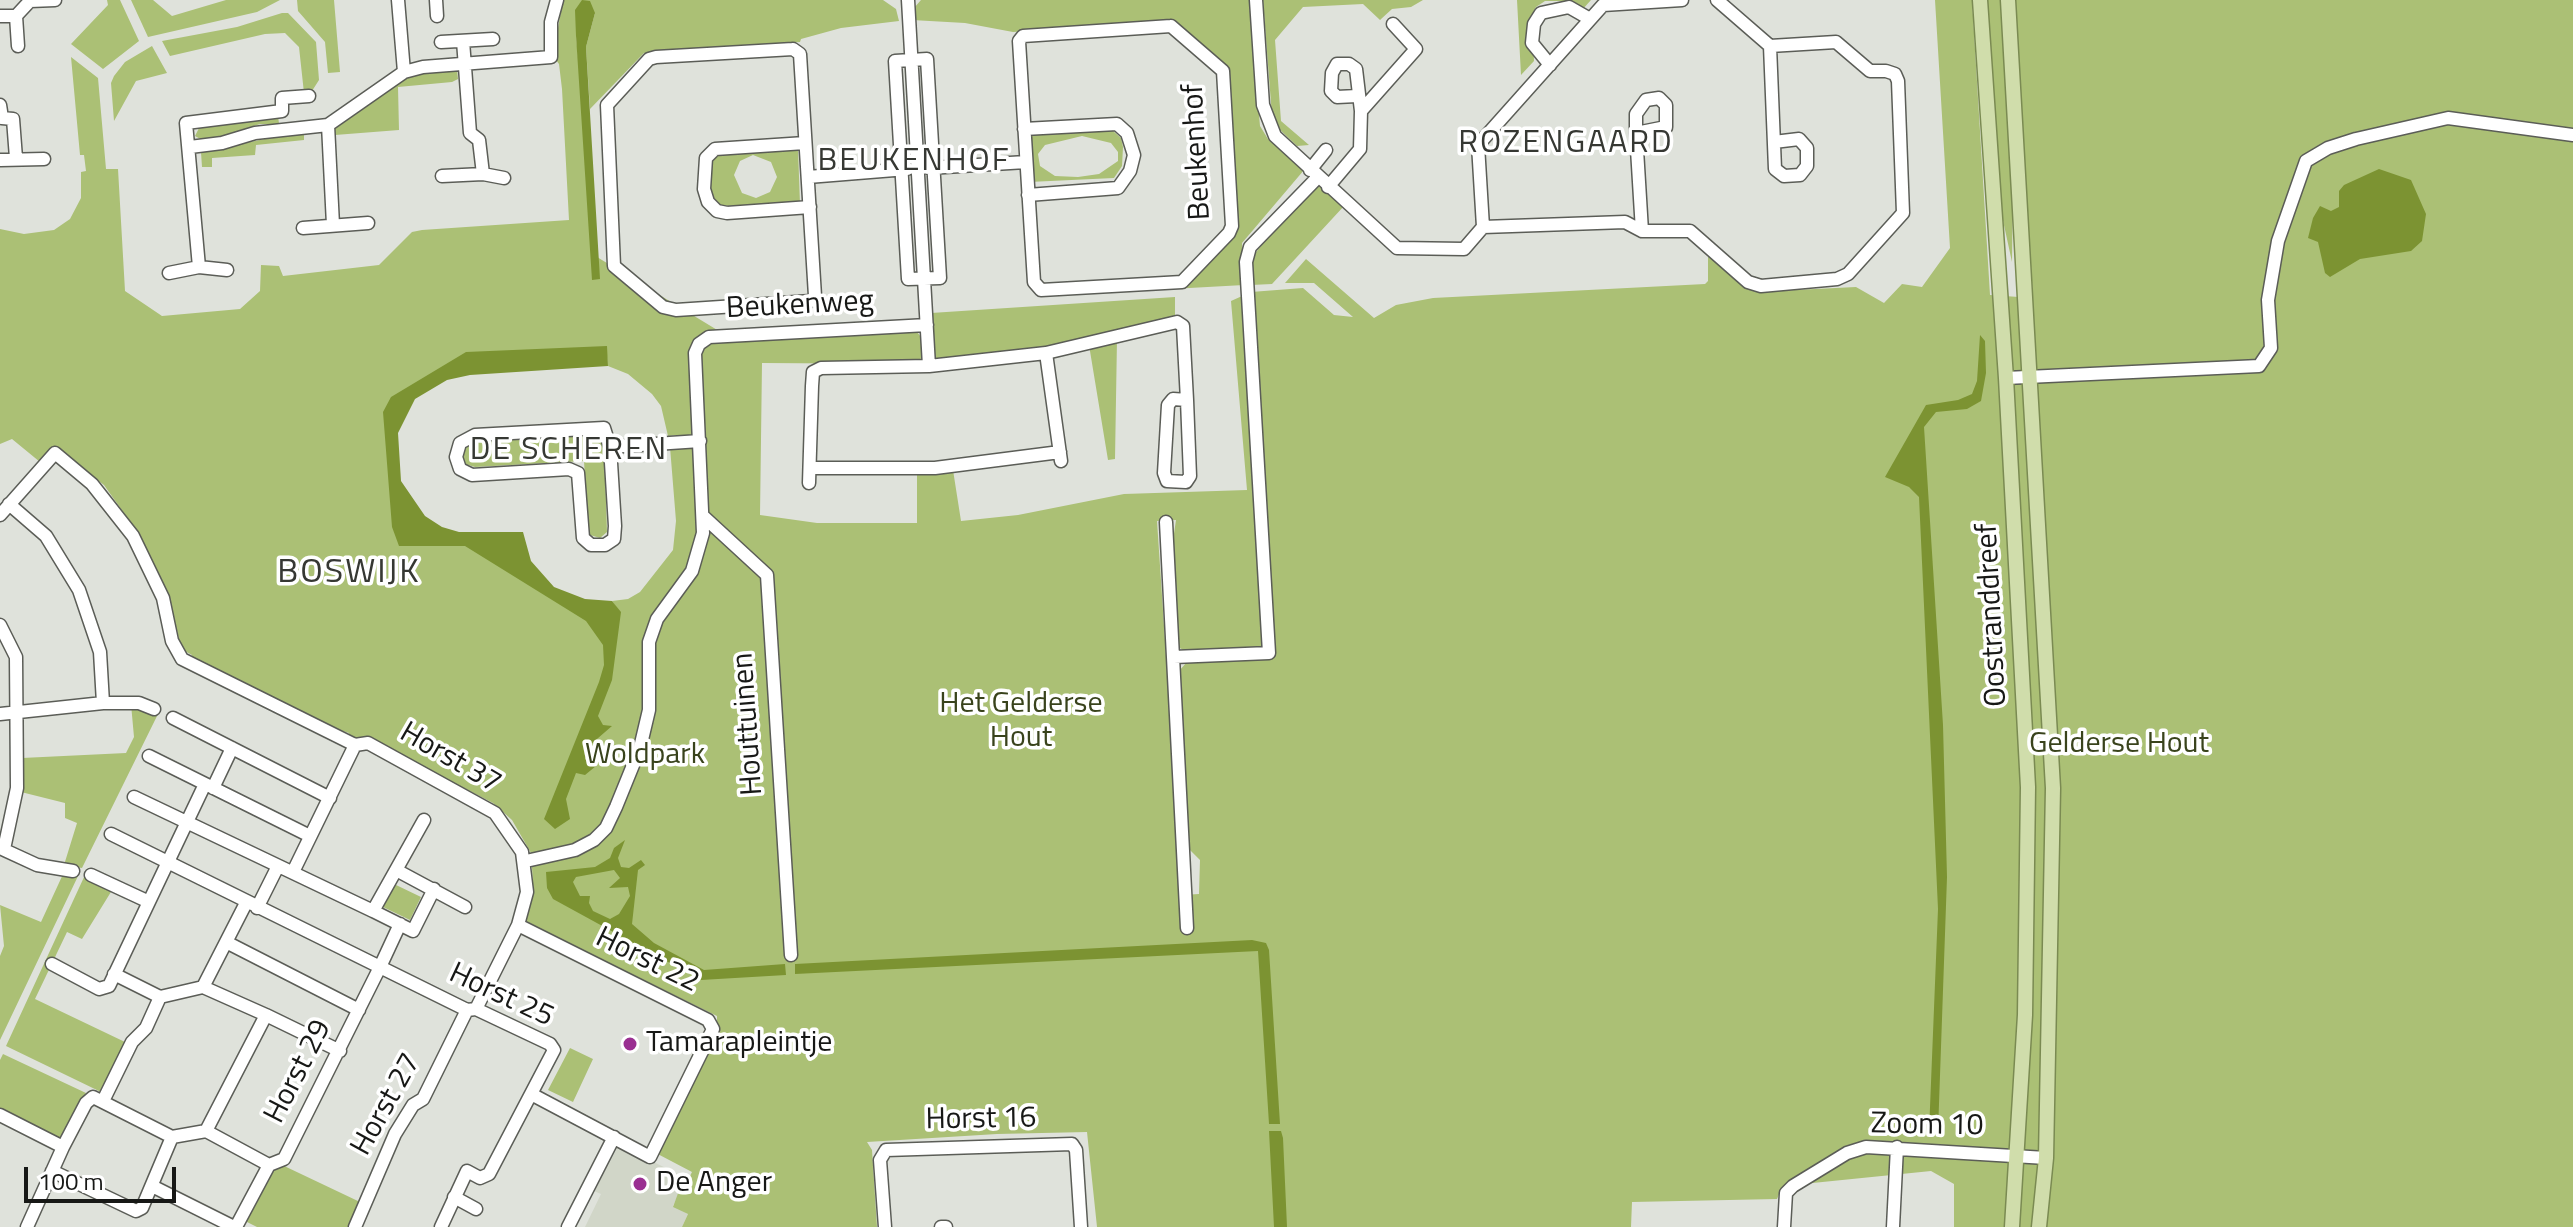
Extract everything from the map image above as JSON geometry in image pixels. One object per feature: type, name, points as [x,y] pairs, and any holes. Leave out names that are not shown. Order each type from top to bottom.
[{"type":"main road","name":"Oostranddreef","points":[[1980,0],[2006,378],[2028,787],[2028,939],[2012,1227]]},
{"type":"main road","name":"Oostranddreef","points":[[2008,0],[2053,788],[2046,1158],[2039,1227]]},
{"type":"street","points":[[18,46],[16,16],[30,1],[55,0]]},
{"type":"street","points":[[398,0],[404,72]]},
{"type":"street","points":[[436,0],[437,16]]},
{"type":"street","points":[[190,147],[283,129],[328,125],[404,72],[551,57],[551,22],[557,0]]},
{"type":"street","points":[[908,0],[929,366]]},
{"type":"street","points":[[1256,0],[1266,118],[1275,136],[1397,248],[1464,249],[1483,227],[1478,145],[1603,5],[1682,0]]},
{"type":"street","points":[[1483,227],[1625,222],[1642,231],[1690,231],[1748,282],[1761,286],[1837,279],[1848,274],[1903,213],[1898,81],[1895,74],[1870,71],[1836,42],[1770,46],[1717,0]]},
{"type":"street","points":[[1550,65],[1532,43],[1534,24],[1541,13],[1569,7],[1590,19]]},
{"type":"street","points":[[0,16],[16,16]]},
{"type":"street","points":[[1361,111],[1416,49],[1393,24]]},
{"type":"street","name":"Beukenhof","points":[[1171,26],[1223,71],[1232,226],[1182,282],[1041,290],[1034,282],[1026,162],[1019,41],[1023,36],[1171,26]]},
{"type":"street","points":[[441,42],[493,39]]},
{"type":"street","points":[[463,41],[470,133],[479,140],[483,174]]},
{"type":"street","points":[[1770,46],[1774,142]]},
{"type":"street","points":[[793,49],[800,54],[805,143],[815,296],[811,301],[676,310],[663,307],[614,266],[604,111],[649,59],[793,49]]},
{"type":"street","points":[[927,59],[934,168],[940,278],[908,279],[895,61],[927,59]]},
{"type":"street","points":[[283,129],[282,98],[309,96]]},
{"type":"street","points":[[1328,187],[1360,149],[1361,111],[1357,96]]},
{"type":"street","points":[[0,105],[2,118],[13,119],[16,158]]},
{"type":"street","points":[[199,267],[186,123],[282,111]]},
{"type":"street","points":[[2006,378],[2243,368],[2262,364],[2271,348],[2268,300],[2278,241],[2306,161],[2328,148],[2448,118],[2573,135]]},
{"type":"street","points":[[1024,129],[1117,124],[1127,133],[1134,155],[1125,184],[1118,188],[1028,195]]},
{"type":"street","points":[[328,125],[333,225]]},
{"type":"street","points":[[1636,133],[1642,231]]},
{"type":"street","points":[[805,143],[715,149],[706,158],[704,189],[708,202],[727,213],[810,207]]},
{"type":"street","points":[[1174,657],[1269,653],[1246,262],[1250,247],[1314,173],[1326,150]]},
{"type":"street","points":[[0,160],[44,159]]},
{"type":"street","points":[[808,177],[1026,162]]},
{"type":"street","points":[[442,176],[483,174],[504,178]]},
{"type":"street","points":[[303,228],[368,223]]},
{"type":"street","points":[[169,273],[199,267],[227,270]]},
{"type":"street","points":[[809,483],[813,372],[821,368],[929,366],[1046,353],[1177,322],[1183,326],[1187,400],[1190,476],[1186,482],[1167,481],[1164,473],[1168,405],[1173,399],[1187,400]]},
{"type":"street","name":"Beukenweg","points":[[526,861],[575,850],[594,840],[611,818],[645,730],[649,710],[649,642],[657,619],[692,571],[703,533],[695,353],[699,344],[709,337],[927,325]]},
{"type":"street","points":[[810,468],[935,468],[1060,456],[1046,353]]},
{"type":"street","points":[[604,428],[610,447],[615,526],[614,539],[605,545],[591,545],[583,538],[578,473],[569,469],[472,475],[460,469],[456,457],[460,443],[475,435],[604,428]]},
{"type":"street","points":[[610,447],[700,441]]},
{"type":"street","name":"Horst 37","points":[[9,504],[55,453],[90,481],[133,536],[163,598],[177,654],[188,663],[355,745],[368,743],[475,799],[509,830],[526,861]]},
{"type":"street","points":[[0,515],[9,504],[46,536],[79,590],[100,652],[103,703]]},
{"type":"street","name":"Houttuinen","points":[[704,517],[767,575],[791,955]]},
{"type":"street","points":[[1166,522],[1187,928]]},
{"type":"street","points":[[0,625],[16,657],[17,713],[17,788],[2,849],[37,865],[73,871]]},
{"type":"street","points":[[0,714],[103,703],[139,703],[154,709]]},
{"type":"street","points":[[173,718],[330,798]]},
{"type":"street","name":"Horst 37","points":[[293,872],[355,745]]},
{"type":"street","points":[[52,964],[99,989],[109,986],[166,862],[232,748]]},
{"type":"street","points":[[149,756],[310,836]]},
{"type":"street","points":[[134,797],[413,931],[434,889]]},
{"type":"street","points":[[373,911],[389,877],[398,871],[424,820]]},
{"type":"street","points":[[111,834],[380,967]]},
{"type":"street","points":[[518,925],[527,892],[526,861]]},
{"type":"street","points":[[203,987],[226,942],[278,866]]},
{"type":"street","points":[[398,871],[465,907]]},
{"type":"street","points":[[91,875],[147,901]]},
{"type":"street","name":"Horst 29","points":[[230,1226],[237,1225],[269,1165],[284,1159],[340,1051],[400,924]]},
{"type":"street","name":"Horst 27","points":[[355,1227],[395,1134],[413,1105],[423,1099],[518,925]]},
{"type":"street","name":"Horst 22","points":[[518,925],[708,1020],[713,1029],[650,1157],[533,1095]]},
{"type":"street","name":"Horst 29","points":[[226,942],[359,1010]]},
{"type":"street","name":"Horst 25","points":[[380,967],[550,1044],[554,1050],[489,1174],[480,1178],[467,1171],[454,1197],[445,1226]]},
{"type":"street","points":[[114,974],[160,997],[203,987],[340,1051]]},
{"type":"street","points":[[103,1101],[132,1042],[146,1028],[160,997]]},
{"type":"street","points":[[206,1131],[266,1015]]},
{"type":"street","points":[[27,1227],[63,1147],[86,1103],[93,1097],[172,1137],[206,1131],[269,1165]]},
{"type":"street","points":[[0,1115],[63,1147]]},
{"type":"street","points":[[52,1171],[136,1211],[142,1208],[172,1137]]},
{"type":"street","points":[[568,1227],[614,1137]]},
{"type":"street","name":"Horst 16","points":[[885,1227],[880,1160],[886,1150],[1072,1144],[1076,1150],[1081,1227]]},
{"type":"street","name":"Zoom 10","points":[[1784,1227],[1786,1193],[1793,1186],[1847,1153],[1866,1147],[2046,1158]]},
{"type":"street","points":[[1893,1227],[1897,1147]]},
{"type":"street","points":[[152,1186],[230,1226]]},
{"type":"street","points":[[454,1197],[476,1209]]},
{"type":"shaded area","points":[[582,0],[590,1],[595,13],[586,47],[600,279],[592,280],[575,10]]},
{"type":"shaded area","points":[[2379,169],[2411,180],[2426,214],[2422,241],[2411,251],[2360,259],[2330,277],[2325,273],[2318,242],[2308,238],[2313,218],[2320,206],[2331,211],[2339,207],[2339,191],[2344,185]]},
{"type":"shaded area","points":[[1980,335],[1985,341],[1986,373],[1981,401],[1967,409],[1936,412],[1924,427],[1943,725],[1947,877],[1938,1132],[1929,1132],[1938,909],[1919,497],[1909,487],[1885,477],[1926,405],[1958,400],[1972,394],[1977,381]]},
{"type":"shaded area","points":[[607,346],[608,366],[470,375],[447,380],[415,399],[398,433],[401,481],[425,516],[442,527],[459,532],[523,532],[531,561],[554,587],[585,599],[612,601],[621,612],[612,680],[598,716],[603,725],[612,726],[590,745],[585,759],[596,766],[585,775],[576,773],[566,799],[570,819],[555,829],[544,819],[599,682],[604,665],[603,645],[586,621],[465,546],[399,546],[392,527],[383,412],[391,397],[466,352]]},
{"type":"shaded area","points":[[625,840],[618,858],[621,867],[629,868],[641,860],[645,865],[638,870],[632,924],[654,943],[704,970],[785,964],[786,975],[701,980],[553,899],[547,888],[546,872],[595,867],[610,858],[614,848]],"holes":[[[614,870],[620,878],[609,888],[628,887],[630,896],[619,914],[610,919],[593,911],[590,896],[580,896],[573,882],[576,877]]]},
{"type":"shaded area","points":[[1252,940],[1266,943],[1269,950],[1280,1124],[1269,1124],[1258,951],[795,974],[795,964]]},
{"type":"shaded area","points":[[1269,1131],[1281,1131],[1283,1138],[1287,1227],[1274,1227]]},
{"type":"shaded area","name":"De Anger","points":[[619,1145],[686,1178],[673,1206],[688,1214],[682,1227],[585,1227],[601,1194],[594,1191]]},
{"type":"green space","points":[[107,0],[120,0],[139,41],[103,69],[71,44],[108,5]]},
{"type":"green space","points":[[131,0],[153,0],[172,16],[226,0],[280,0],[257,12],[148,37]]},
{"type":"green space","points":[[297,0],[334,0],[340,72],[328,73],[325,42],[298,11]]},
{"type":"green space","name":"Gelderse Hout","points":[[563,0],[883,0],[896,9],[899,21],[841,28],[801,39],[800,42],[644,53],[590,109],[586,47],[595,13],[576,36],[597,257],[737,342],[917,332],[921,337],[923,354],[918,364],[762,363],[760,515],[817,523],[917,523],[917,472],[953,470],[961,521],[1018,515],[1124,494],[1247,490],[1231,301],[1251,292],[1303,288],[1334,315],[1353,317],[1314,283],[1285,283],[1306,259],[1374,318],[1396,305],[1433,298],[1705,284],[1708,281],[1708,255],[1740,279],[1754,281],[1754,292],[1856,287],[1884,303],[1902,284],[1922,287],[1950,248],[1935,0],[1972,0],[1990,295],[2033,298],[2014,0],[2573,0],[2573,1227],[1954,1227],[1954,1184],[1931,1171],[1783,1186],[1777,1199],[1632,1202],[1631,1227],[1097,1227],[1087,1132],[867,1142],[872,1150],[877,1227],[682,1227],[688,1214],[673,1207],[685,1174],[690,1176],[692,1172],[652,1151],[717,1023],[717,1016],[523,921],[533,883],[531,853],[512,820],[493,803],[369,739],[348,738],[349,733],[340,730],[338,734],[191,658],[192,655],[181,649],[177,630],[177,641],[155,568],[133,526],[104,485],[53,446],[40,462],[12,439],[0,444],[0,229],[24,234],[54,230],[70,219],[81,198],[81,172],[86,171],[84,155],[80,155],[71,57],[98,78],[106,169],[118,169],[125,291],[162,316],[240,309],[260,291],[261,265],[279,266],[283,276],[379,265],[412,232],[569,220],[562,89],[559,64],[553,56]],"holes":[[[607,356],[608,366],[628,374],[652,394],[661,406],[668,436],[678,435],[678,447],[670,447],[676,521],[673,550],[640,592],[628,599],[612,601],[619,611],[539,586],[524,566],[407,516],[388,446],[410,393],[469,363]],[[1176,520],[1172,547],[1178,647],[1187,652],[1252,648],[1252,660],[1186,663],[1180,670],[1188,848],[1200,860],[1199,894],[1182,895],[1157,521]]]},
{"type":"green space","points":[[921,0],[1249,0],[1260,126],[1268,139],[1304,170],[1242,243],[1244,285],[1171,289],[1220,243],[1227,230],[1221,71],[1163,23],[1013,32],[965,23],[912,20],[914,8]]},
{"type":"green space","points":[[1263,0],[1423,0],[1411,7],[1392,9],[1380,20],[1363,4],[1303,7],[1275,40],[1281,121],[1309,145],[1297,146],[1277,127],[1272,116]]},
{"type":"green space","points":[[1517,0],[1591,0],[1582,10],[1561,1],[1545,1],[1536,7],[1532,15],[1534,61],[1521,75]]},
{"type":"green space","points":[[1986,0],[2003,0],[2013,181],[2012,262],[2002,216]]},
{"type":"green space","points":[[288,13],[316,42],[319,80],[312,91],[304,93],[299,47],[285,33],[265,34],[170,56],[162,41],[237,27]]},
{"type":"green space","points":[[152,46],[167,73],[136,81],[114,121],[111,83],[114,76],[125,62]]},
{"type":"green space","points":[[457,70],[458,79],[452,82],[398,87],[399,130],[335,135],[335,126],[396,82],[426,72]]},
{"type":"green space","points":[[278,115],[279,124],[260,124],[217,138],[202,140],[195,136],[200,126]]},
{"type":"green space","points":[[1112,130],[1121,138],[1122,166],[1114,178],[1029,182],[1026,134]],"holes":[[[1082,136],[1111,143],[1118,152],[1118,161],[1099,174],[1055,176],[1040,166],[1038,154],[1045,145]]]},
{"type":"green space","points":[[304,131],[304,140],[256,145],[255,155],[212,158],[212,167],[202,167],[201,152]]},
{"type":"green space","points":[[798,149],[800,204],[721,206],[710,193],[708,172],[717,153]],"holes":[[[753,155],[771,162],[777,177],[770,192],[756,198],[742,193],[734,175],[740,161]]]},
{"type":"green space","points":[[1313,179],[1344,206],[1272,284],[1251,285],[1250,260]]},
{"type":"green space","points":[[1175,297],[1175,317],[1037,349],[940,362],[934,356],[931,313]]},
{"type":"green space","points":[[1117,339],[1115,459],[1108,460],[1089,345]]},
{"type":"green space","points":[[599,434],[604,439],[607,532],[600,538],[590,535],[588,529],[584,461],[475,467],[465,464],[462,458],[473,440]]},
{"type":"green space","points":[[131,704],[159,712],[82,868],[64,865],[77,823],[65,818],[65,803],[17,791],[22,758],[126,753],[134,737]]},
{"type":"green space","points":[[64,872],[79,874],[0,1040],[0,956],[4,946],[0,905],[41,922]]},
{"type":"green space","points":[[85,875],[114,887],[82,939],[67,932],[35,999],[125,1042],[101,1092],[6,1046]]},
{"type":"green space","points":[[394,884],[421,897],[410,920],[383,907]]},
{"type":"green space","points":[[570,1048],[593,1059],[573,1102],[548,1090]]},
{"type":"green space","points":[[3,1054],[86,1093],[61,1141],[0,1110],[0,1060]]},
{"type":"green space","points":[[280,1164],[360,1202],[350,1227],[257,1227],[243,1220],[270,1170]]},
{"type":"place","name":"Tamarapleintje","points":[[630,1044]]},
{"type":"place","name":"De Anger","points":[[640,1184]]},
{"type":"district","name":"ROZENGAARD","points":[[1566,144]]},
{"type":"district","name":"BEUKENHOF","points":[[914,162]]},
{"type":"district","name":"DE SCHEREN","points":[[569,451]]},
{"type":"district","name":"BOSWIJK","points":[[349,574]]},
{"type":"park label","name":"Het Gelderse Hout","points":[[1021,722]]},
{"type":"park label","name":"Woldpark","points":[[645,756]]}]
